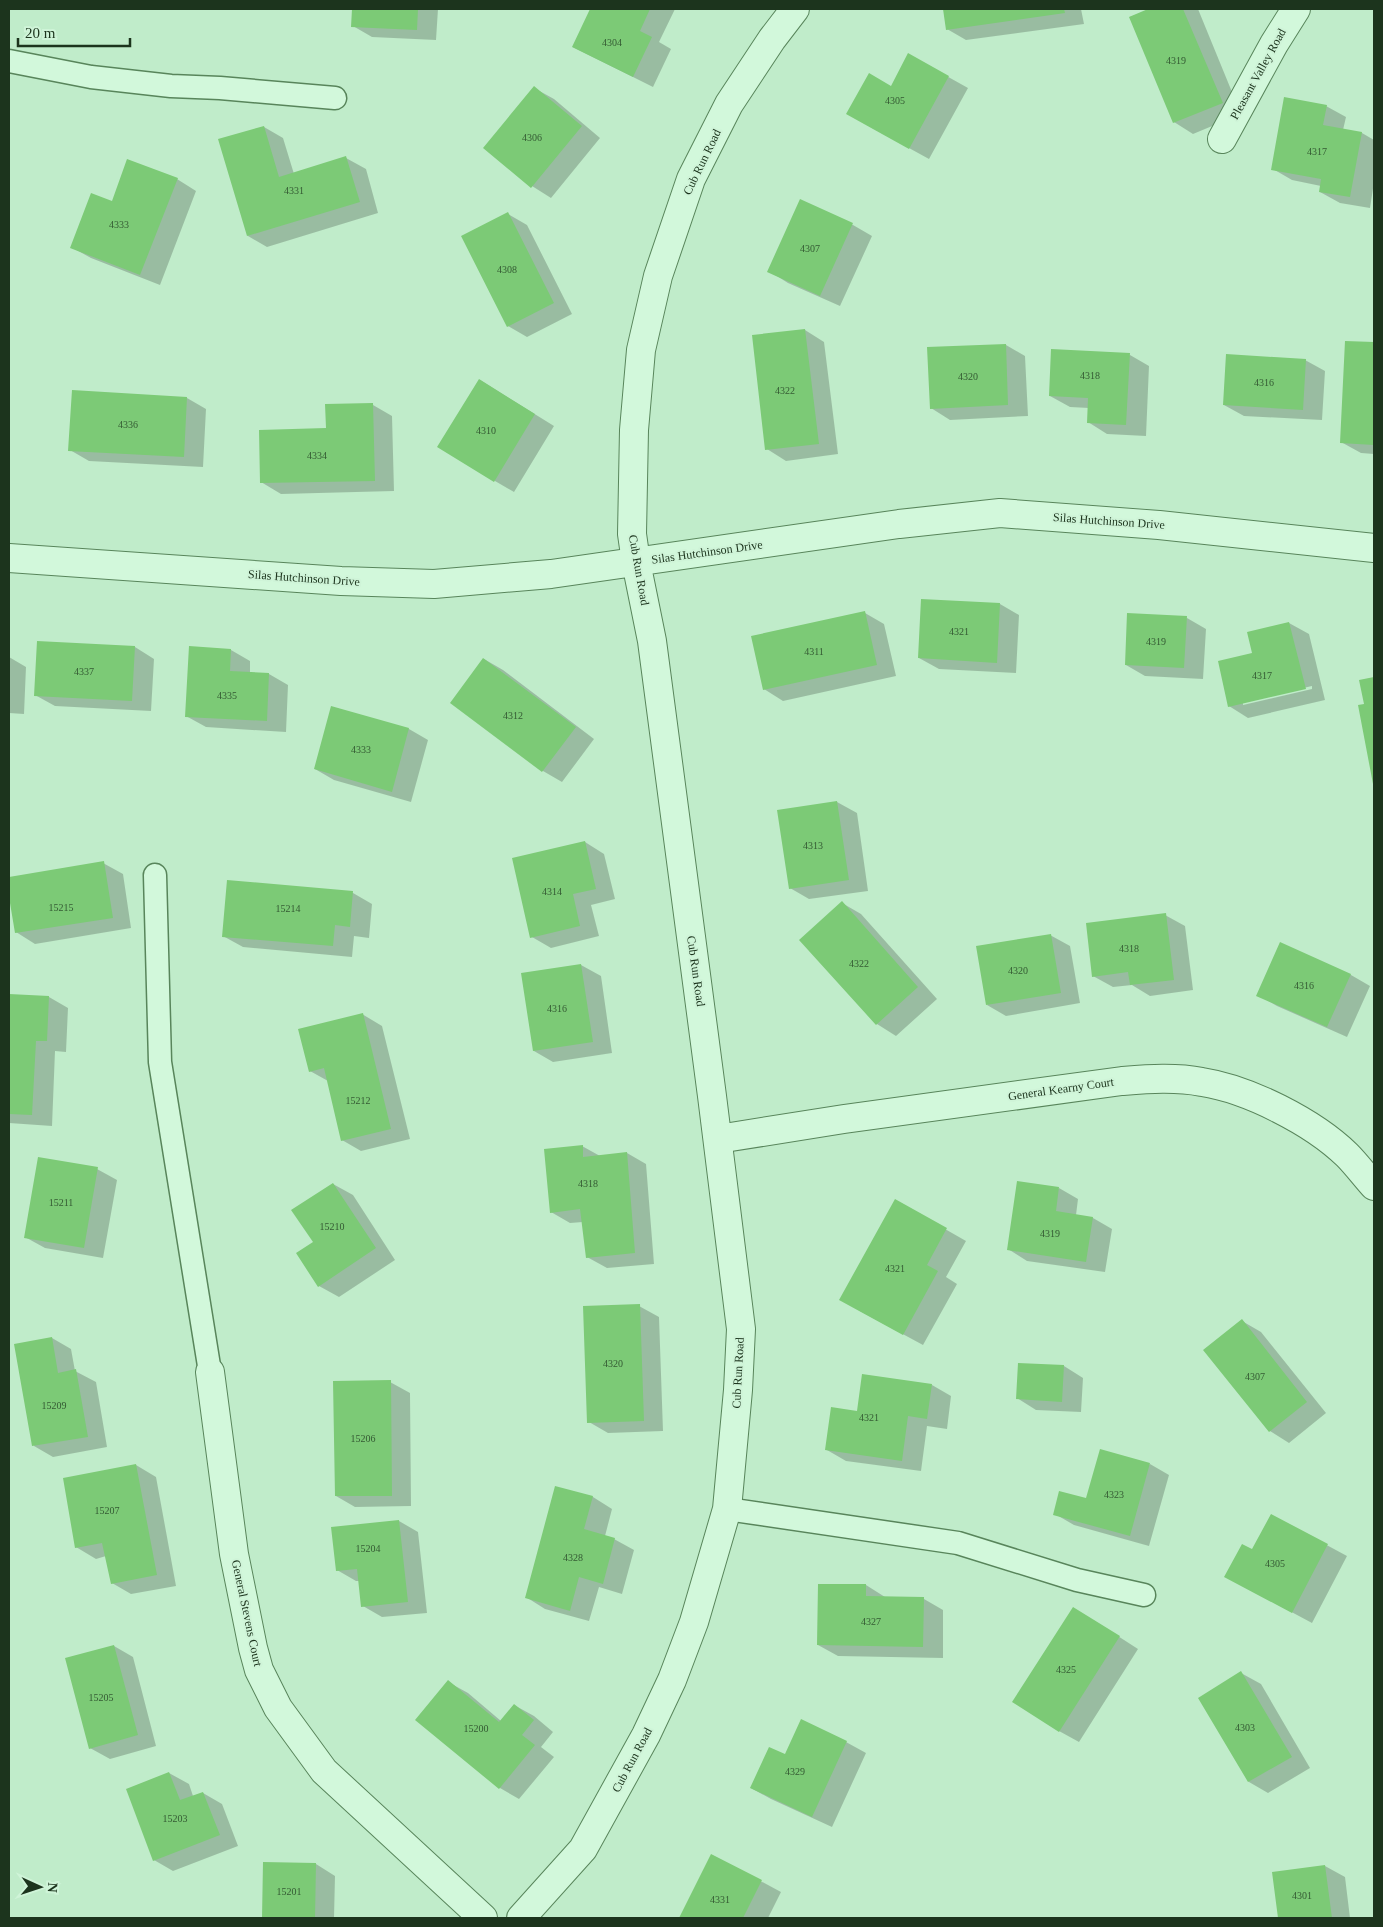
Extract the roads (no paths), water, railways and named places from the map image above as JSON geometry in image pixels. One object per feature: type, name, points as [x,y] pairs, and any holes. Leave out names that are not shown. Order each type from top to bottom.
[{"type":"street","name":"Cub Run Road","points":[[521,1918],[583,1849],[646,1735],[672,1680],[694,1622],[727,1509],[738,1390],[741,1329],[718,1139],[652,641],[632,534],[634,430],[641,350],[658,276],[690,179],[729,104],[772,39],[795,9]]},
{"type":"street","name":"Pleasant Valley Road","points":[[1222,140],[1274,44],[1296,9]]},
{"type":"street","name":"Silas Hutchinson Drive","points":[[9,558],[341,581],[434,584],[551,574],[899,524],[1000,513],[1159,525],[1374,548]]},
{"type":"street","name":"General Kearny Court","points":[[718,1139],[844,1119],[1122,1081],[1161,1078],[1222,1086],[1272,1105],[1314,1128],[1346,1154],[1374,1186]]},
{"type":"street","name":"General Stevens Court","points":[[210,1372],[234,1554],[253,1648],[259,1670],[278,1708],[324,1771],[483,1918]]},
{"type":"lane","points":[[9,60],[91,77],[170,86],[220,88],[335,98]]},
{"type":"lane","points":[[155,875],[160,1062],[210,1372]]},
{"type":"lane","points":[[727,1509],[958,1543],[1077,1580],[1144,1595]]}]
